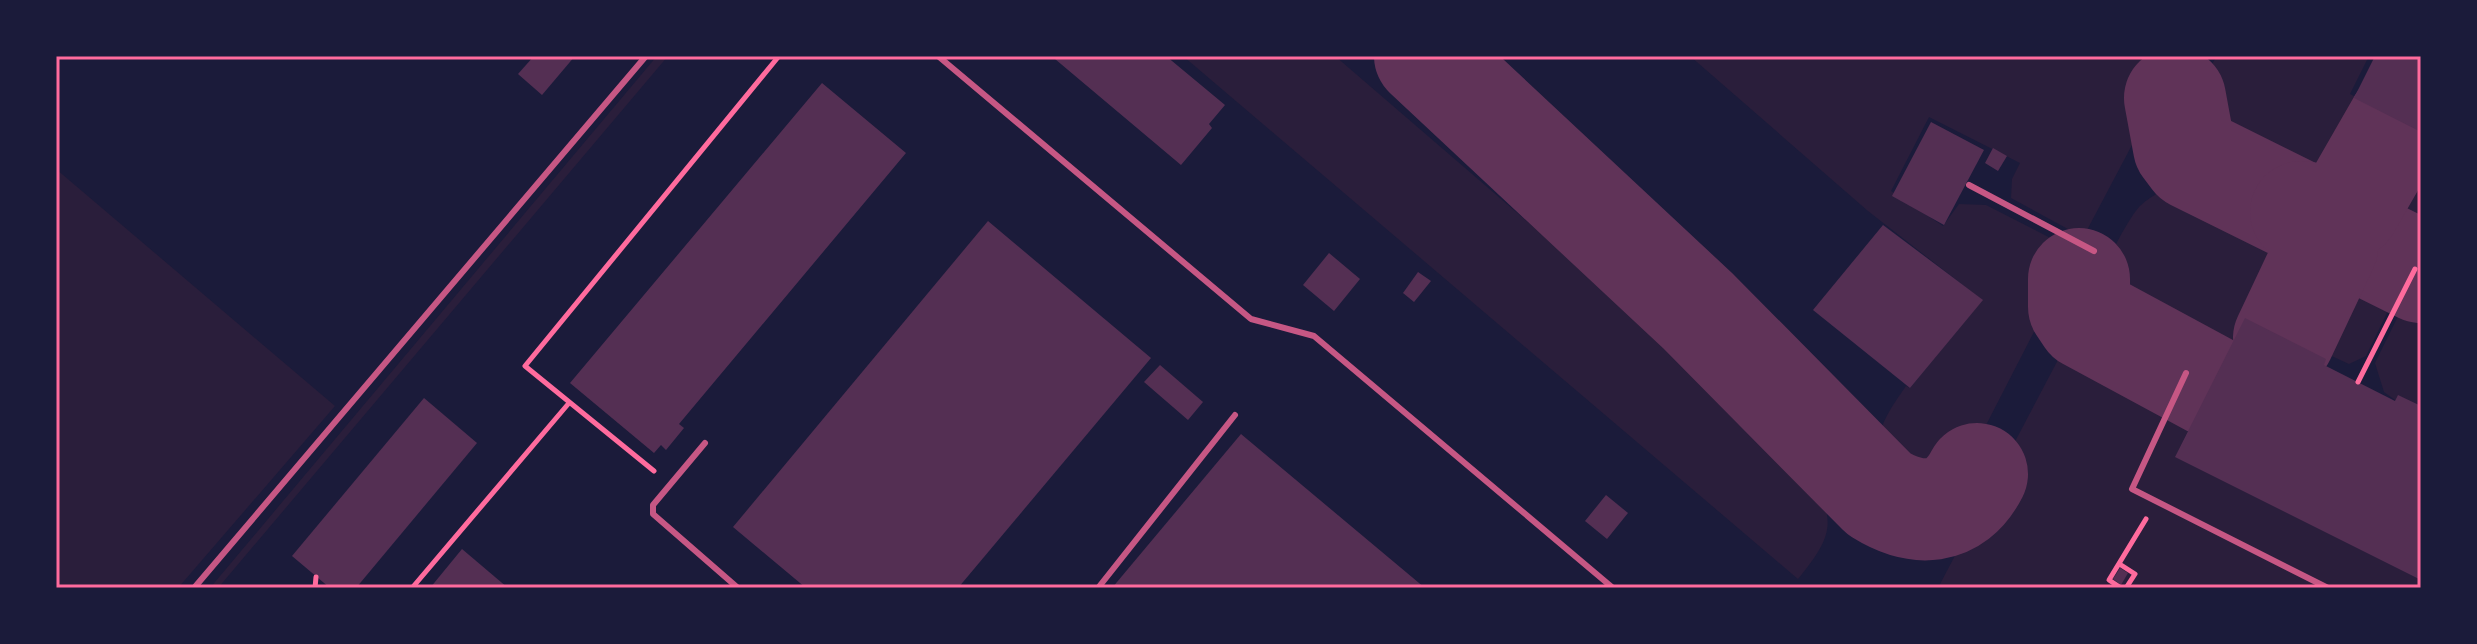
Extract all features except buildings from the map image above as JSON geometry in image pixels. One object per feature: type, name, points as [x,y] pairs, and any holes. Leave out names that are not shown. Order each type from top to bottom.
[{"type":"lane","points":[[194,588],[646,56]]},
{"type":"lane","points":[[938,56],[1251,319],[1314,336],[1613,588]]},
{"type":"lane","points":[[1969,185],[2094,251]]},
{"type":"lane","points":[[2186,373],[2132,489],[2328,588]]},
{"type":"lane","points":[[1098,588],[1235,415]]},
{"type":"lane","points":[[705,443],[653,505],[654,518],[738,588]]},
{"type":"path","points":[[670,484],[525,366],[779,56]]},
{"type":"path","points":[[2358,382],[2415,269]]},
{"type":"path","points":[[412,588],[569,403]]},
{"type":"path","points":[[2121,565],[2135,574],[2124,588],[2109,580],[2121,565],[2156,501]]},
{"type":"path","points":[[315,588],[316,577]]},
{"type":"shaded area","points":[[657,56],[668,56],[218,588],[210,588]]},
{"type":"shaded area","points":[[1183,56],[1335,56],[1804,460],[1821,496],[1828,522],[1821,547],[1798,579]]},
{"type":"shaded area","points":[[1690,56],[2179,56],[2086,232],[2077,234],[2011,198],[2012,179],[2020,163],[1929,117],[1891,191],[1943,226],[1959,204],[1986,205],[2070,248],[2073,256],[1984,429],[1949,455],[1936,459],[1891,460],[1884,457],[1879,439],[1890,411],[1906,386],[1910,388],[1982,300],[1868,211]]},
{"type":"shaded area","points":[[2217,56],[2369,56],[2350,94],[2388,113],[2339,197],[2321,202],[2309,199],[2252,172],[2215,146],[2203,130],[2197,111],[2199,89]]},
{"type":"shaded area","points":[[2412,127],[2421,131],[2421,247],[2407,246],[2374,229],[2369,213]]},
{"type":"shaded area","points":[[56,169],[335,406],[178,588],[56,588]]},
{"type":"shaded area","points":[[2185,184],[2235,198],[2276,218],[2304,241],[2309,251],[2301,281],[2273,329],[2246,316],[2218,371],[2110,317],[2096,297],[2106,264],[2140,206],[2156,194]]},
{"type":"shaded area","points":[[2351,262],[2364,263],[2400,286],[2366,356],[2349,364],[2299,341],[2326,284],[2342,266]]},
{"type":"shaded area","points":[[2421,291],[2421,588],[1938,588],[2060,356],[2079,343],[2094,345],[2203,400],[2177,454],[2328,529],[2395,400],[2384,392],[2375,363],[2408,296]]},
{"type":"taxiway","points":[[1425,56],[1698,311],[1879,494],[1907,507],[1934,509],[1958,498],[1977,474]]},
{"type":"taxiway","points":[[2175,98],[2184,147],[2193,159],[2421,272]]},
{"type":"taxiway","points":[[2284,338],[2327,247],[2319,225],[2301,212],[2335,217],[2349,208],[2399,121]]},
{"type":"taxiway","points":[[2079,279],[2079,307],[2087,319],[2211,386]]}]
